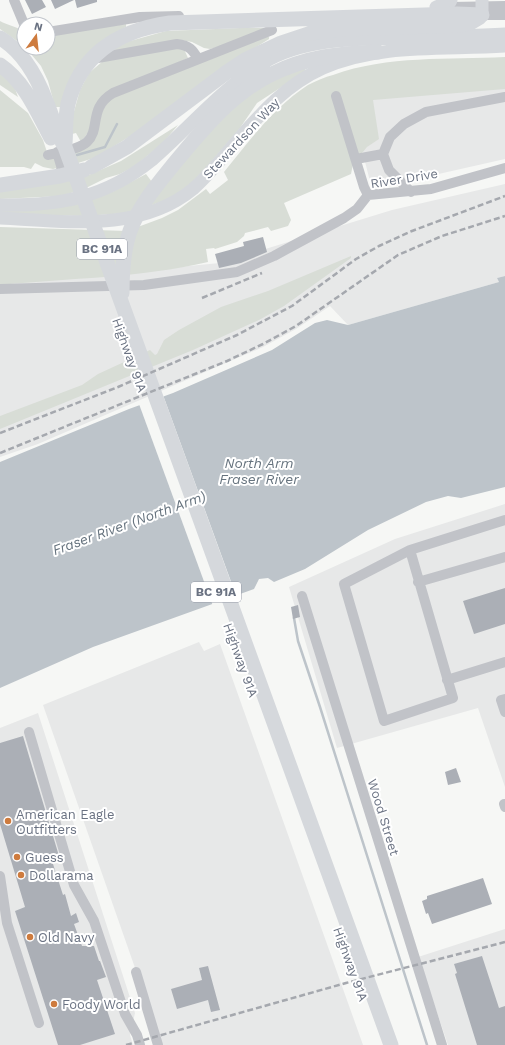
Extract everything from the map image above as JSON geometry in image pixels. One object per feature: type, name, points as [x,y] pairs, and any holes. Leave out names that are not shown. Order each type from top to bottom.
[{"type":"highway","points":[[58,144],[71,95],[80,74],[92,59],[110,44],[124,35],[141,29],[170,23],[270,25],[457,14],[482,7]]},
{"type":"highway","points":[[91,167],[127,146],[245,60],[276,45],[296,37],[345,29],[460,25],[470,23],[478,18],[482,7]]},
{"type":"highway","points":[[0,38],[12,46],[36,77],[46,102],[58,144]]},
{"type":"highway","points":[[0,50],[14,62],[28,80],[58,144]]},
{"type":"highway","points":[[122,304],[122,267],[126,242],[140,209],[156,186],[215,117],[232,101],[261,80],[286,68],[319,58],[351,53],[378,52]]},
{"type":"highway","points":[[0,185],[58,176],[91,167],[130,151],[177,120],[228,82],[264,62]]},
{"type":"highway","points":[[0,65],[20,83],[58,144]]},
{"type":"highway","name":"Highway 91A","points":[[58,144],[122,304],[391,1045]]},
{"type":"highway","name":"Highway 91A","points":[[58,144],[381,1045]]},
{"type":"main road","points":[[436,7],[452,0]]},
{"type":"main road","points":[[0,205],[37,205],[70,201],[118,183],[152,160],[221,95],[264,62],[289,51],[315,44],[343,40],[505,34]]},
{"type":"main road","name":"Stewardson Way","points":[[0,218],[61,221],[99,220],[139,216],[164,207],[179,199],[205,177],[266,108],[299,81],[323,68],[340,61],[378,52],[505,46]]},
{"type":"street","points":[[14,0],[21,16]]},
{"type":"street","points":[[56,31],[140,17],[505,6]]},
{"type":"street","points":[[482,7],[505,15]]},
{"type":"street","points":[[58,176],[62,169],[58,144],[76,147],[86,143],[92,132],[98,109],[108,96],[198,59],[270,25],[276,45]]},
{"type":"street","points":[[92,59],[164,45],[183,44],[191,48],[198,59]]},
{"type":"street","points":[[336,96],[368,195]]},
{"type":"street","points":[[411,192],[389,170],[383,154],[390,137],[404,124],[426,112],[505,97]]},
{"type":"street","points":[[356,159],[383,154]]},
{"type":"street","name":"River Drive","points":[[0,289],[144,285],[237,272],[274,256],[344,218],[357,209],[368,195],[431,189],[505,168]]},
{"type":"street","points":[[410,550],[418,582],[453,698],[384,721],[344,584],[410,550],[505,520]]},
{"type":"street","points":[[418,582],[505,557]]},
{"type":"street","name":"Wood Street","points":[[302,596],[442,1045]]},
{"type":"street","points":[[447,680],[505,662]]},
{"type":"street","points":[[505,699],[501,700],[505,712]]},
{"type":"street","points":[[28,732],[74,885],[94,921],[125,1014],[137,1035],[140,1045]]},
{"type":"street","points":[[0,876],[8,923],[39,1024]]},
{"type":"street","points":[[136,972],[158,1045]]},
{"type":"shaded area","points":[[0,21],[16,28],[16,40],[0,29]]},
{"type":"shaded area","points":[[126,24],[126,27],[104,39],[61,107],[55,107],[48,81],[41,66],[33,56],[56,56],[56,34]]},
{"type":"shaded area","points":[[267,28],[222,46],[210,49],[204,48],[192,42],[181,40],[110,52],[123,43],[166,31]]},
{"type":"shaded area","points":[[266,36],[269,37],[269,39],[151,123],[97,157],[53,169],[43,167],[35,163],[31,169],[24,167],[0,167],[0,90],[28,113],[43,140],[49,158],[84,146],[97,118],[111,98]]},
{"type":"shaded area","points":[[183,47],[188,58],[106,95],[90,130],[81,142],[76,133],[72,134],[73,115],[80,90],[89,73],[103,61]]},
{"type":"shaded area","points":[[505,57],[505,89],[373,100],[379,139],[367,147],[353,164],[351,174],[284,203],[291,220],[288,226],[271,231],[268,227],[245,233],[244,236],[237,242],[215,249],[206,249],[208,262],[157,271],[105,277],[0,285],[0,227],[127,231],[162,218],[178,210],[206,189],[210,194],[228,180],[224,172],[263,125],[284,104],[314,82],[354,69],[397,61]]},
{"type":"shaded area","points":[[304,66],[306,71],[257,103],[240,128],[204,170],[190,184],[172,198],[129,213],[83,216],[0,214],[0,210],[112,192],[146,174],[152,182],[193,150],[235,106],[265,84]]},
{"type":"shaded area","points":[[0,72],[13,83],[18,97],[0,85]]},
{"type":"shaded area","points":[[505,74],[505,159],[372,189],[345,84]]},
{"type":"shaded area","points":[[178,125],[163,143],[135,166],[120,174],[106,178],[86,188],[62,196],[0,199],[0,192],[91,174],[121,161]]},
{"type":"shaded area","points":[[505,184],[505,276],[497,278],[499,282],[348,325],[330,306],[296,329],[263,347],[38,444],[0,457],[0,285],[220,263],[392,210]]},
{"type":"shaded area","points":[[351,256],[351,258],[284,306],[259,320],[193,350],[0,429],[0,416],[82,385],[98,374],[150,350],[155,355],[157,354],[164,340],[221,307],[268,291]]},
{"type":"shaded area","points":[[505,504],[505,787],[478,708],[337,748],[289,587],[395,539]]},
{"type":"shaded area","points":[[199,642],[204,651],[220,644],[363,1045],[162,1045],[43,705]]},
{"type":"shaded area","points":[[38,713],[135,1013],[130,1035],[133,1045],[0,1045],[0,728]]},
{"type":"shaded area","points":[[505,929],[505,1045],[448,1045],[418,957]]},
{"type":"water","name":"North Arm Fraser River","points":[[505,276],[505,487],[461,498],[448,496],[426,502],[368,530],[305,569],[274,582],[268,578],[259,579],[254,589],[93,647],[0,688],[0,462],[129,409],[173,393],[272,350],[315,323],[327,320],[348,325],[499,282],[497,278]]},
{"type":"pier","points":[[163,395],[237,598],[213,606],[139,404]]},
{"type":"building","points":[[25,0],[42,0],[46,7],[32,14]]},
{"type":"building","points":[[51,0],[74,0],[55,9]]},
{"type":"building","points":[[75,0],[97,0],[97,2],[77,8]]},
{"type":"building","points":[[263,237],[267,252],[241,263],[219,268],[215,254],[244,246],[243,242]]},
{"type":"building","points":[[505,588],[505,624],[474,634],[463,601]]},
{"type":"building","points":[[298,605],[300,617],[293,619],[291,607]]},
{"type":"building","points":[[23,736],[59,856],[54,857],[56,863],[53,864],[63,895],[65,894],[71,916],[76,913],[79,922],[74,924],[82,946],[94,946],[106,977],[97,980],[115,1034],[80,1045],[58,1045],[15,911],[25,907],[0,824],[0,743]]},
{"type":"building","points":[[456,768],[461,782],[448,785],[445,772]]},
{"type":"building","points":[[483,878],[492,904],[432,924],[428,913],[426,914],[422,901],[427,899],[427,896]]},
{"type":"building","points":[[482,956],[499,1008],[505,1006],[505,1045],[477,1045],[455,974],[457,973],[454,964]]},
{"type":"building","points":[[208,966],[220,1010],[211,1012],[208,1000],[177,1009],[171,989],[202,980],[199,968]]},
{"type":"waterway","points":[[77,155],[105,147],[117,124]]},
{"type":"waterway","points":[[294,618],[298,641],[427,1045]]},
{"type":"railway","points":[[0,433],[118,387],[237,335],[292,306],[356,259],[379,246],[412,231],[505,196]]},
{"type":"railway","points":[[0,453],[227,361],[296,326],[398,255],[442,236],[505,216]]},
{"type":"railway","points":[[202,298],[262,273]]},
{"type":"railway","points":[[126,1045],[346,983],[505,942]]},
{"type":"place","name":"American Eagle Outfitters","points":[[8,821]]},
{"type":"place","name":"Guess","points":[[17,857]]},
{"type":"place","name":"Dollarama","points":[[21,875]]},
{"type":"place","name":"Old Navy","points":[[30,937]]},
{"type":"place","name":"Foody World","points":[[54,1004]]},
{"type":"water label","name":"Fraser River (North Arm)","points":[[129,523]]}]
